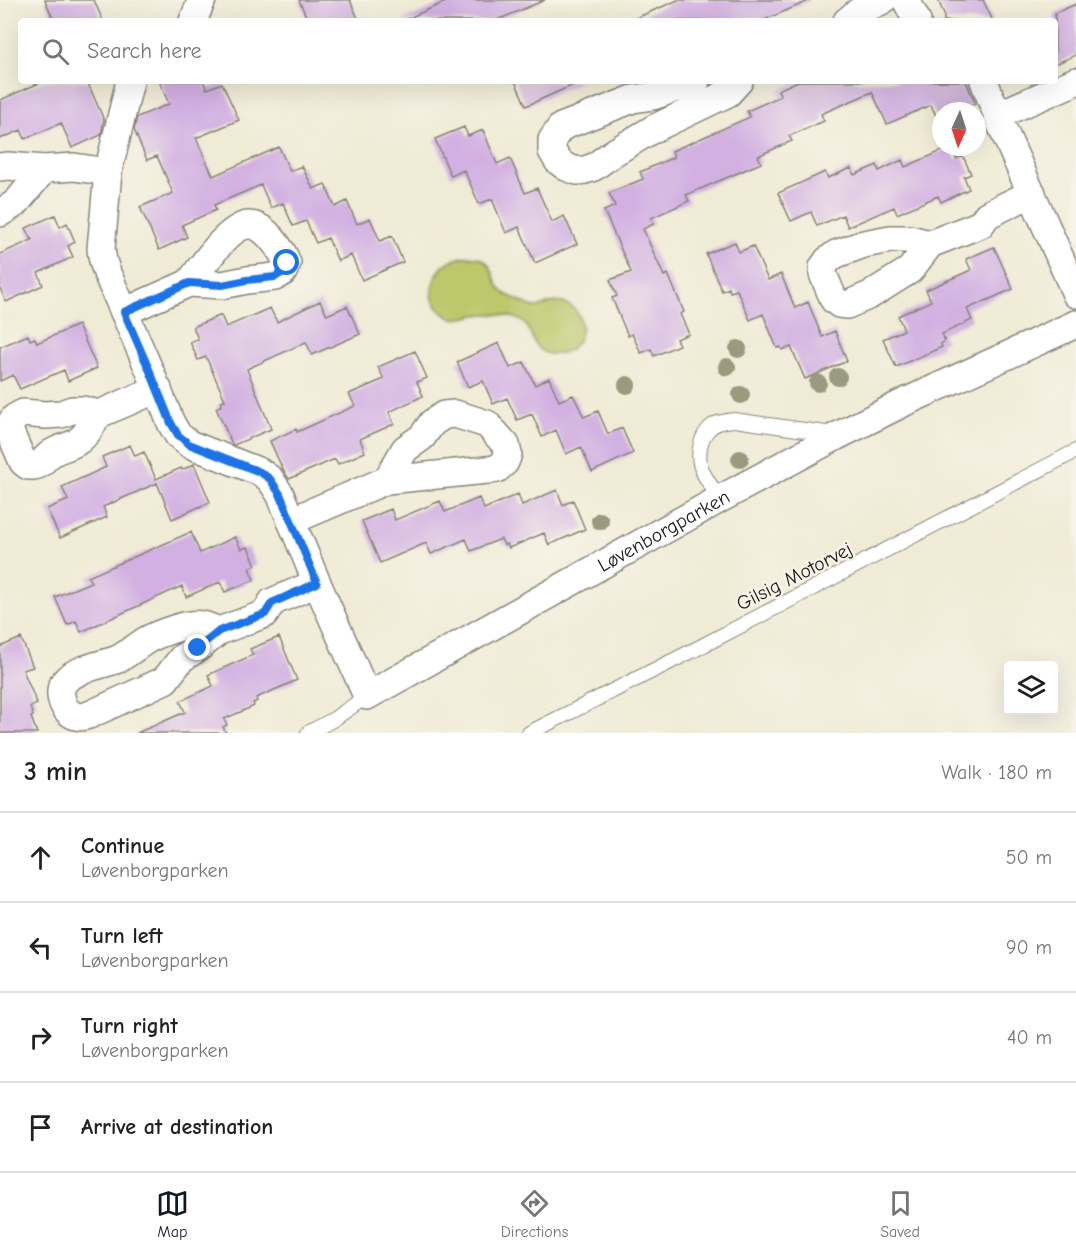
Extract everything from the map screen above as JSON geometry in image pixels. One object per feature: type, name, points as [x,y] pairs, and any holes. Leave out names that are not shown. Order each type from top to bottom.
[{"type":"street","points":[[194,18],[202,0]]},
{"type":"street","points":[[851,18],[858,12],[883,0]]},
{"type":"street","points":[[906,0],[915,18]]},
{"type":"street","points":[[998,114],[1076,81]]},
{"type":"street","points":[[129,84],[108,172],[101,249],[103,261],[178,435],[189,444],[260,472],[270,479],[280,494],[367,696]]},
{"type":"street","points":[[687,84],[653,96],[633,99],[561,127],[552,140],[552,151],[566,167],[577,171],[594,167],[653,129],[729,93],[736,84]]},
{"type":"street","points":[[985,84],[1076,294]]},
{"type":"street","points":[[0,167],[44,169],[74,167],[108,172]]},
{"type":"street","points":[[0,213],[16,203],[44,169]]},
{"type":"street","points":[[930,244],[981,224],[987,215],[1032,193]]},
{"type":"street","points":[[124,312],[189,283]]},
{"type":"street","name":"Løvenborgparken","points":[[367,696],[720,499],[841,435],[903,403],[1076,324]]},
{"type":"street","points":[[99,414],[158,389]]},
{"type":"street","points":[[291,521],[387,480]]},
{"type":"street","points":[[219,631],[203,625],[189,624],[148,639],[120,658],[74,674],[62,685],[60,693],[65,707],[74,716],[90,715],[165,680],[182,658],[219,631],[265,614],[272,603],[317,583]]},
{"type":"lane","points":[[720,499],[702,470],[699,456],[702,441],[709,429],[720,422],[742,420],[841,435]]},
{"type":"lane","name":"Gilsig Motorvej","points":[[529,733],[1076,452]]},
{"type":"lane","points":[[308,733],[334,719],[367,696]]},
{"type":"green space","points":[[469,256],[486,262],[492,270],[497,285],[507,295],[533,306],[540,307],[556,302],[573,308],[579,316],[581,330],[580,337],[571,349],[557,354],[542,351],[537,347],[524,323],[513,317],[487,314],[455,319],[443,313],[433,299],[435,279],[446,263]]},
{"type":"building","points":[[45,0],[94,0],[102,18],[53,18]]},
{"type":"building","points":[[299,0],[350,0],[358,18],[307,18]]},
{"type":"building","points":[[450,0],[545,0],[502,18],[409,18]]},
{"type":"building","points":[[678,0],[811,0],[769,18],[636,18]]},
{"type":"building","points":[[938,0],[983,0],[992,18],[944,18]]},
{"type":"building","points":[[1076,4],[1076,55],[1058,63],[1058,18],[1055,18],[1055,13]]},
{"type":"building","points":[[37,84],[88,84],[104,120],[101,135],[72,148],[61,123],[25,139],[21,130],[0,139],[0,100]]},
{"type":"building","points":[[160,84],[204,84],[207,89],[222,84],[239,120],[196,138],[213,176],[279,147],[290,171],[302,166],[313,189],[325,184],[335,207],[347,201],[357,224],[370,218],[380,241],[392,236],[403,262],[362,280],[351,255],[338,261],[328,238],[316,243],[306,221],[293,226],[283,203],[271,208],[261,185],[214,205],[216,210],[182,225],[187,237],[159,250],[140,207],[173,193],[157,156],[147,160],[134,130],[137,117],[169,104]]},
{"type":"building","points":[[516,84],[575,84],[526,106]]},
{"type":"building","points":[[791,84],[967,84],[975,102],[932,102],[932,107],[931,105],[887,124],[872,92],[821,114],[824,121],[789,136],[792,141],[758,156],[761,163],[686,195],[689,201],[651,218],[654,224],[643,229],[664,276],[668,274],[684,312],[680,314],[689,334],[676,339],[679,345],[654,356],[651,349],[641,353],[632,334],[628,336],[612,298],[617,296],[610,280],[631,272],[604,211],[615,206],[609,193],[643,179],[640,172],[674,157],[672,151],[750,117],[747,111],[781,96],[778,90]]},
{"type":"building","points":[[464,127],[468,136],[483,130],[497,164],[510,158],[525,193],[537,188],[552,222],[564,216],[577,244],[535,263],[519,227],[506,233],[492,199],[479,204],[464,170],[451,176],[435,139]]},
{"type":"building","points":[[932,155],[955,156],[956,159],[963,156],[971,174],[964,177],[969,189],[941,202],[938,196],[897,214],[894,207],[848,227],[843,215],[817,226],[811,212],[791,221],[778,193],[825,172],[828,178],[851,168],[854,175],[877,165],[879,171],[902,160],[905,167]]},
{"type":"building","points":[[55,215],[60,227],[67,223],[75,242],[68,246],[73,257],[38,273],[43,285],[6,302],[0,288],[0,254],[32,240],[26,228]]},
{"type":"building","points":[[735,242],[739,252],[753,246],[768,280],[781,274],[795,308],[808,302],[822,337],[835,331],[847,361],[805,379],[791,347],[782,350],[781,347],[777,348],[763,314],[750,320],[737,290],[730,292],[729,288],[722,291],[706,254]]},
{"type":"building","points":[[994,247],[1013,289],[967,309],[972,320],[942,334],[945,341],[941,344],[942,347],[896,367],[883,339],[904,330],[898,316],[931,301],[926,290],[971,270],[966,259]]},
{"type":"building","points":[[320,301],[327,315],[347,306],[360,334],[312,355],[306,342],[247,369],[271,429],[232,444],[216,408],[222,405],[221,401],[225,400],[206,357],[198,360],[190,342],[198,339],[193,327],[221,315],[226,327],[270,308],[277,322]]},
{"type":"building","points":[[78,325],[97,368],[68,381],[64,370],[20,389],[13,375],[0,381],[0,347],[28,335],[30,340],[35,338],[37,343]]},
{"type":"building","points":[[499,343],[510,368],[524,362],[535,385],[549,378],[559,401],[573,395],[584,417],[598,411],[608,434],[622,428],[633,453],[592,472],[581,447],[566,454],[556,430],[542,437],[532,414],[517,420],[507,398],[493,404],[483,381],[468,387],[457,362]]},
{"type":"building","points":[[415,351],[427,378],[417,382],[423,396],[389,412],[394,424],[360,439],[365,452],[338,464],[335,459],[289,479],[270,441],[296,429],[297,432],[355,406],[349,394],[384,379],[378,367]]},
{"type":"building","points":[[130,445],[135,456],[144,452],[156,479],[194,464],[210,502],[172,519],[157,483],[103,507],[107,517],[60,538],[47,509],[68,500],[62,487],[106,467],[102,457]]},
{"type":"building","points":[[557,490],[563,505],[573,500],[585,529],[549,545],[544,533],[509,548],[501,539],[471,551],[466,539],[431,554],[426,543],[380,563],[362,521],[391,509],[395,520],[440,501],[445,512],[479,498],[484,509],[518,494],[522,505]]},
{"type":"building","points":[[191,532],[200,553],[235,537],[241,549],[248,547],[256,565],[249,568],[254,580],[225,592],[220,582],[186,597],[182,586],[81,632],[76,621],[67,625],[55,597],[91,582],[88,577]]},
{"type":"building","points":[[279,637],[297,680],[256,698],[254,706],[224,719],[227,725],[223,727],[226,733],[137,733],[185,712],[180,701],[213,686],[208,675],[253,655],[250,649]]},
{"type":"building","points":[[21,638],[33,667],[23,670],[37,704],[30,707],[37,733],[0,733],[0,647]]},
{"type":"route","points":[[198,648],[219,631],[265,614],[272,603],[317,583],[280,494],[270,479],[260,472],[189,444],[178,435],[124,312],[189,283],[222,285],[275,277],[283,272],[287,263]]}]
